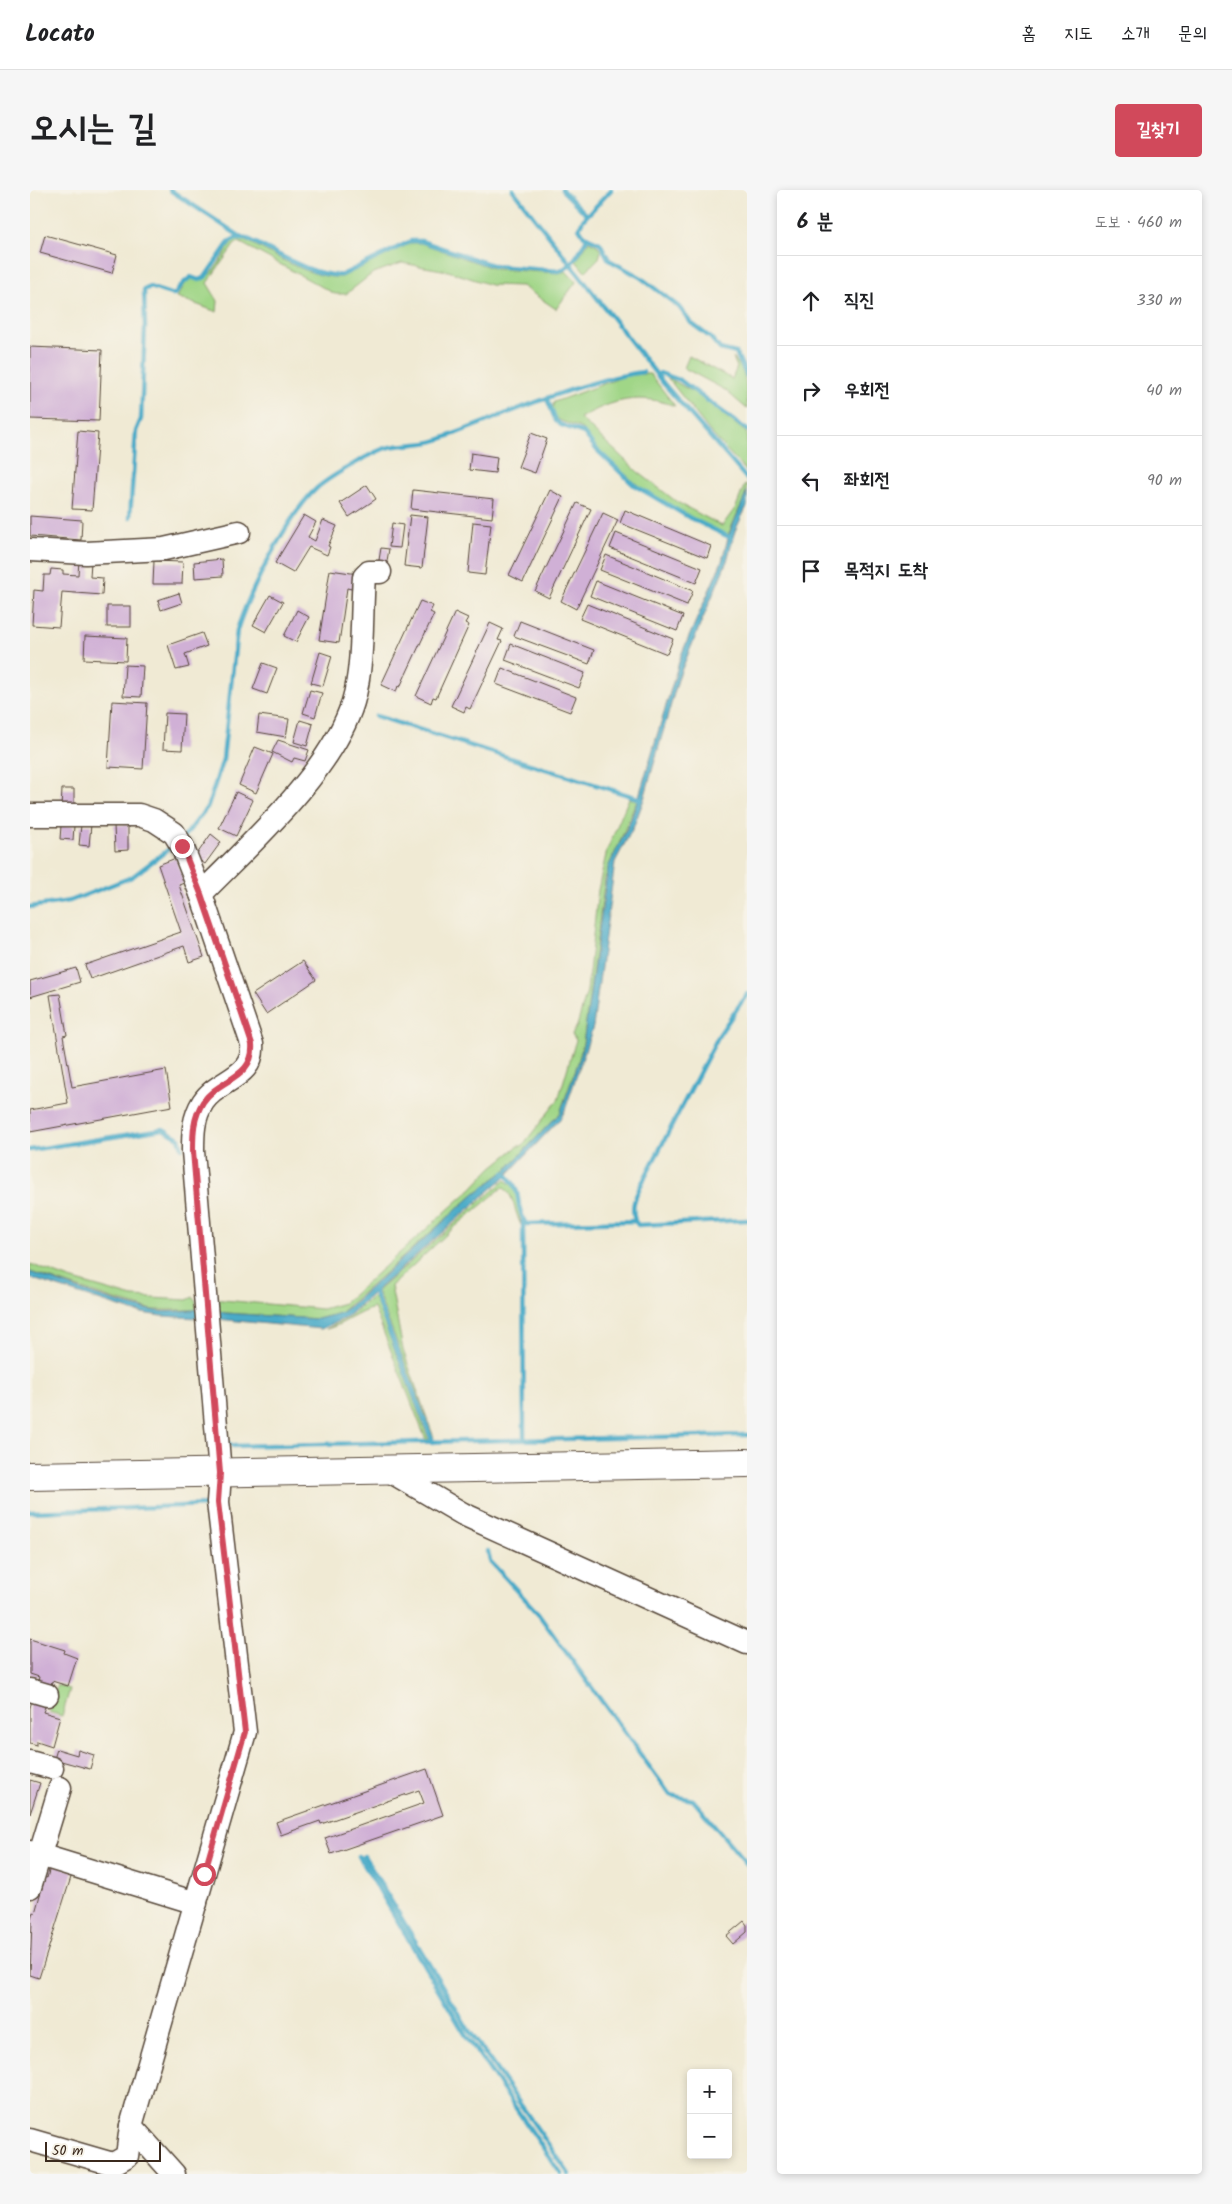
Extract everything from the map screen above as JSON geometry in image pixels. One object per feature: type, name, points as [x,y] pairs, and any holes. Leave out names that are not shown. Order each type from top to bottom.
[{"type":"main road","points":[[30,1476],[747,1463]]},
{"type":"street","points":[[30,550],[86,553],[164,549],[239,532]]},
{"type":"street","points":[[201,894],[276,817],[316,771],[343,725],[357,685],[364,577],[369,572],[380,572]]},
{"type":"street","points":[[30,815],[139,815],[154,820],[174,833],[182,846],[201,894],[252,1044],[253,1055],[248,1066],[203,1101],[194,1120],[193,1151],[220,1473],[218,1502],[245,1732],[132,2126],[127,2156],[113,2164],[30,2140]]},
{"type":"street","points":[[388,1470],[463,1514],[747,1643]]},
{"type":"street","points":[[30,1762],[56,1778],[35,1854],[30,1887]]},
{"type":"street","points":[[35,1854],[196,1903]]},
{"type":"street","points":[[132,2126],[174,2174]]},
{"type":"green space","points":[[237,239],[245,240],[305,270],[330,277],[342,277],[411,243],[421,243],[495,269],[559,273],[566,271],[576,282],[556,309],[522,286],[491,285],[448,271],[402,263],[373,273],[346,294],[335,294],[239,242],[235,244],[207,283],[218,301],[217,312],[177,297],[187,281],[191,279],[198,280],[210,274],[232,242]]},
{"type":"green space","points":[[589,241],[597,245],[601,251],[599,258],[585,272],[576,261]]},
{"type":"green space","points":[[689,356],[732,379],[737,367],[733,358],[744,374],[747,409],[725,390],[684,368]]},
{"type":"green space","points":[[650,374],[675,406],[650,400],[627,400],[604,406],[580,418],[638,472],[677,502],[722,526],[736,507],[745,484],[747,485],[745,497],[728,535],[680,512],[645,491],[606,457],[583,430],[562,421],[554,415],[554,402],[625,376]]},
{"type":"green space","points":[[667,377],[695,393],[747,433],[747,472],[711,433]]},
{"type":"green space","points":[[629,798],[637,800],[605,878],[583,1044],[560,1113],[506,1170],[475,1193],[340,1313],[318,1319],[225,1313],[214,1309],[212,1299],[322,1309],[344,1303],[472,1188],[491,1168],[518,1146],[522,1146],[558,1100],[576,1040],[572,1034],[577,1026],[587,991],[598,890],[607,850]]},
{"type":"green space","points":[[505,1180],[515,1187],[521,1225],[510,1195],[503,1187],[449,1232],[391,1286],[403,1350],[434,1438],[377,1291]]},
{"type":"green space","points":[[30,1264],[70,1279],[133,1297],[187,1300],[193,1297],[196,1301],[196,1310],[153,1310],[112,1299],[30,1272]]},
{"type":"green space","points":[[373,1296],[429,1440],[426,1440],[374,1308],[362,1312],[339,1325],[326,1329],[346,1319]]},
{"type":"green space","points":[[57,1685],[70,1689],[62,1716],[49,1712]]},
{"type":"water","points":[[747,491],[747,506],[735,531],[727,561],[679,676],[644,799],[634,826],[615,862],[593,1027],[561,1118],[505,1177],[345,1318],[321,1329],[161,1316],[135,1312],[30,1278],[30,1272],[108,1299],[156,1311],[208,1310],[225,1313],[318,1319],[340,1313],[475,1193],[506,1170],[560,1113],[583,1044],[608,867],[629,824],[639,796],[681,655],[722,561],[729,534]]},
{"type":"building","points":[[45,235],[117,255],[112,273],[40,253]]},
{"type":"building","points":[[30,347],[102,350],[99,421],[30,419]]},
{"type":"building","points":[[78,431],[98,433],[92,510],[72,509]]},
{"type":"building","points":[[531,433],[547,439],[535,473],[518,467]]},
{"type":"building","points":[[471,453],[497,457],[495,473],[469,470]]},
{"type":"building","points":[[367,485],[376,499],[349,517],[340,503]]},
{"type":"building","points":[[413,490],[494,499],[492,518],[411,509]]},
{"type":"building","points":[[550,490],[563,497],[523,582],[509,575]]},
{"type":"building","points":[[577,503],[591,509],[549,598],[535,591]]},
{"type":"building","points":[[625,510],[711,546],[707,558],[620,523]]},
{"type":"building","points":[[603,513],[618,520],[576,609],[561,601]]},
{"type":"building","points":[[304,515],[316,522],[308,537],[315,541],[323,520],[337,526],[328,546],[330,547],[327,555],[309,547],[293,573],[275,563]]},
{"type":"building","points":[[410,515],[428,517],[422,568],[404,566]]},
{"type":"building","points":[[30,516],[82,520],[81,540],[30,536]]},
{"type":"building","points":[[473,522],[491,524],[485,575],[468,573]]},
{"type":"building","points":[[392,523],[403,525],[400,548],[389,547]]},
{"type":"building","points":[[616,533],[702,568],[696,583],[610,548]]},
{"type":"building","points":[[381,548],[389,549],[386,567],[378,566]]},
{"type":"building","points":[[606,555],[693,591],[687,605],[600,570]]},
{"type":"building","points":[[222,559],[223,576],[195,578],[194,562]]},
{"type":"building","points":[[79,560],[91,561],[90,577],[103,578],[102,595],[62,592],[59,627],[32,625],[34,590],[43,591],[44,575],[50,575],[51,569],[63,570],[63,574],[78,575]]},
{"type":"building","points":[[154,561],[183,562],[182,584],[153,584]]},
{"type":"building","points":[[330,570],[358,574],[356,590],[347,588],[339,643],[319,640]]},
{"type":"building","points":[[596,581],[683,616],[677,631],[590,596]]},
{"type":"building","points":[[179,593],[182,603],[161,610],[158,600]]},
{"type":"building","points":[[270,595],[283,602],[266,632],[253,625]]},
{"type":"building","points":[[420,601],[433,606],[430,612],[434,614],[396,692],[381,685]]},
{"type":"building","points":[[587,604],[673,639],[667,654],[580,619]]},
{"type":"building","points":[[107,606],[131,606],[131,627],[107,627]]},
{"type":"building","points":[[297,610],[309,617],[296,642],[284,636]]},
{"type":"building","points":[[455,612],[468,618],[465,623],[469,625],[436,698],[433,697],[431,703],[416,696]]},
{"type":"building","points":[[520,621],[594,650],[589,664],[514,636]]},
{"type":"building","points":[[490,623],[503,629],[498,640],[502,641],[470,709],[466,707],[464,712],[451,706]]},
{"type":"building","points":[[202,633],[207,646],[185,654],[189,667],[176,670],[168,645]]},
{"type":"building","points":[[85,636],[127,638],[126,661],[84,659]]},
{"type":"building","points":[[511,644],[585,673],[579,688],[505,660]]},
{"type":"building","points":[[320,652],[332,656],[323,686],[311,683]]},
{"type":"building","points":[[263,663],[277,668],[267,694],[253,689]]},
{"type":"building","points":[[125,665],[143,666],[141,697],[123,696]]},
{"type":"building","points":[[502,668],[576,697],[570,712],[496,684]]},
{"type":"building","points":[[310,690],[322,693],[315,717],[303,713]]},
{"type":"building","points":[[112,701],[147,703],[143,769],[108,767]]},
{"type":"building","points":[[165,713],[184,714],[182,750],[163,749]]},
{"type":"building","points":[[259,715],[289,719],[286,737],[257,732]]},
{"type":"building","points":[[300,720],[313,724],[307,746],[294,742]]},
{"type":"building","points":[[278,740],[309,750],[305,761],[294,758],[292,762],[272,752]]},
{"type":"building","points":[[255,747],[273,754],[256,793],[239,785]]},
{"type":"building","points":[[62,789],[74,789],[74,810],[61,810]]},
{"type":"building","points":[[236,792],[253,800],[236,836],[219,828]]},
{"type":"building","points":[[81,825],[91,825],[89,846],[79,845]]},
{"type":"building","points":[[114,825],[128,825],[128,850],[115,851]]},
{"type":"building","points":[[61,826],[74,826],[73,840],[60,839]]},
{"type":"building","points":[[211,834],[221,842],[205,864],[195,857]]},
{"type":"building","points":[[176,858],[184,883],[179,885],[204,957],[189,962],[184,946],[90,979],[85,965],[181,932],[158,865]]},
{"type":"building","points":[[303,961],[316,980],[266,1014],[253,994]]},
{"type":"building","points":[[76,968],[80,982],[30,997],[30,981]]},
{"type":"building","points":[[60,994],[67,1035],[63,1036],[72,1087],[166,1070],[172,1106],[30,1132],[30,1110],[68,1103],[50,995]]},
{"type":"building","points":[[30,1639],[65,1650],[64,1653],[77,1658],[68,1686],[52,1681],[50,1689],[37,1685],[39,1677],[30,1674]]},
{"type":"building","points":[[32,1700],[46,1704],[43,1712],[60,1717],[52,1746],[37,1741],[37,1745],[30,1743],[30,1708]]},
{"type":"building","points":[[57,1749],[77,1755],[78,1750],[94,1755],[90,1769],[54,1759]]},
{"type":"building","points":[[427,1769],[443,1815],[331,1854],[325,1838],[424,1803],[419,1790],[321,1824],[320,1821],[281,1835],[276,1822]]},
{"type":"building","points":[[30,1780],[40,1783],[30,1814]]},
{"type":"building","points":[[51,1864],[73,1871],[39,1978],[30,1975],[32,1922],[30,1921],[33,1912],[35,1913],[45,1877],[47,1878]]},
{"type":"building","points":[[744,1921],[747,1925],[747,1932],[733,1944],[726,1936]]},
{"type":"waterway","points":[[170,190],[241,237]]},
{"type":"waterway","points":[[513,190],[664,384],[747,479]]},
{"type":"waterway","points":[[562,190],[587,215]]},
{"type":"waterway","points":[[611,190],[583,220],[579,228],[584,236],[600,243],[609,260],[640,277],[679,307],[691,323],[711,338],[720,349],[736,353],[747,376]]},
{"type":"waterway","points":[[130,517],[136,431],[141,419],[145,328],[144,290],[150,287],[173,294],[191,277],[199,280],[205,277],[230,241],[236,238],[246,238],[306,268],[331,275],[342,275],[411,241],[421,241],[495,266],[559,271],[573,261],[588,237]]},
{"type":"waterway","points":[[185,836],[208,806],[223,759],[237,630],[243,614],[250,596],[282,535],[294,516],[317,488],[350,466],[386,448],[438,440],[566,391],[592,383],[643,372]]},
{"type":"waterway","points":[[660,373],[680,380],[747,430]]},
{"type":"waterway","points":[[547,399],[556,421],[561,425],[584,433],[596,449],[634,485],[690,518],[731,538]]},
{"type":"waterway","points":[[376,716],[641,799]]},
{"type":"waterway","points":[[30,907],[70,901],[132,877],[173,846]]},
{"type":"waterway","points":[[635,1221],[634,1204],[640,1187],[719,1035],[747,994]]},
{"type":"waterway","points":[[30,1150],[163,1129],[179,1138],[182,1148]]},
{"type":"waterway","points":[[504,1173],[510,1179],[517,1192],[520,1210],[526,1224],[635,1221],[638,1225],[747,1220]]},
{"type":"waterway","points":[[523,1220],[524,1438]]},
{"type":"waterway","points":[[373,1289],[433,1442]]},
{"type":"waterway","points":[[227,1442],[233,1446],[747,1435]]},
{"type":"waterway","points":[[30,1512],[207,1505]]},
{"type":"waterway","points":[[488,1551],[490,1561],[536,1611],[670,1795],[693,1800],[747,1864]]},
{"type":"waterway","points":[[359,1856],[465,2034],[561,2174]]},
{"type":"waterway","points":[[364,1856],[468,2029],[569,2174]]},
{"type":"route","points":[[182,846],[201,894],[252,1044],[253,1055],[248,1066],[203,1101],[194,1120],[193,1151],[220,1473],[218,1502],[245,1732],[204,1874]]}]
